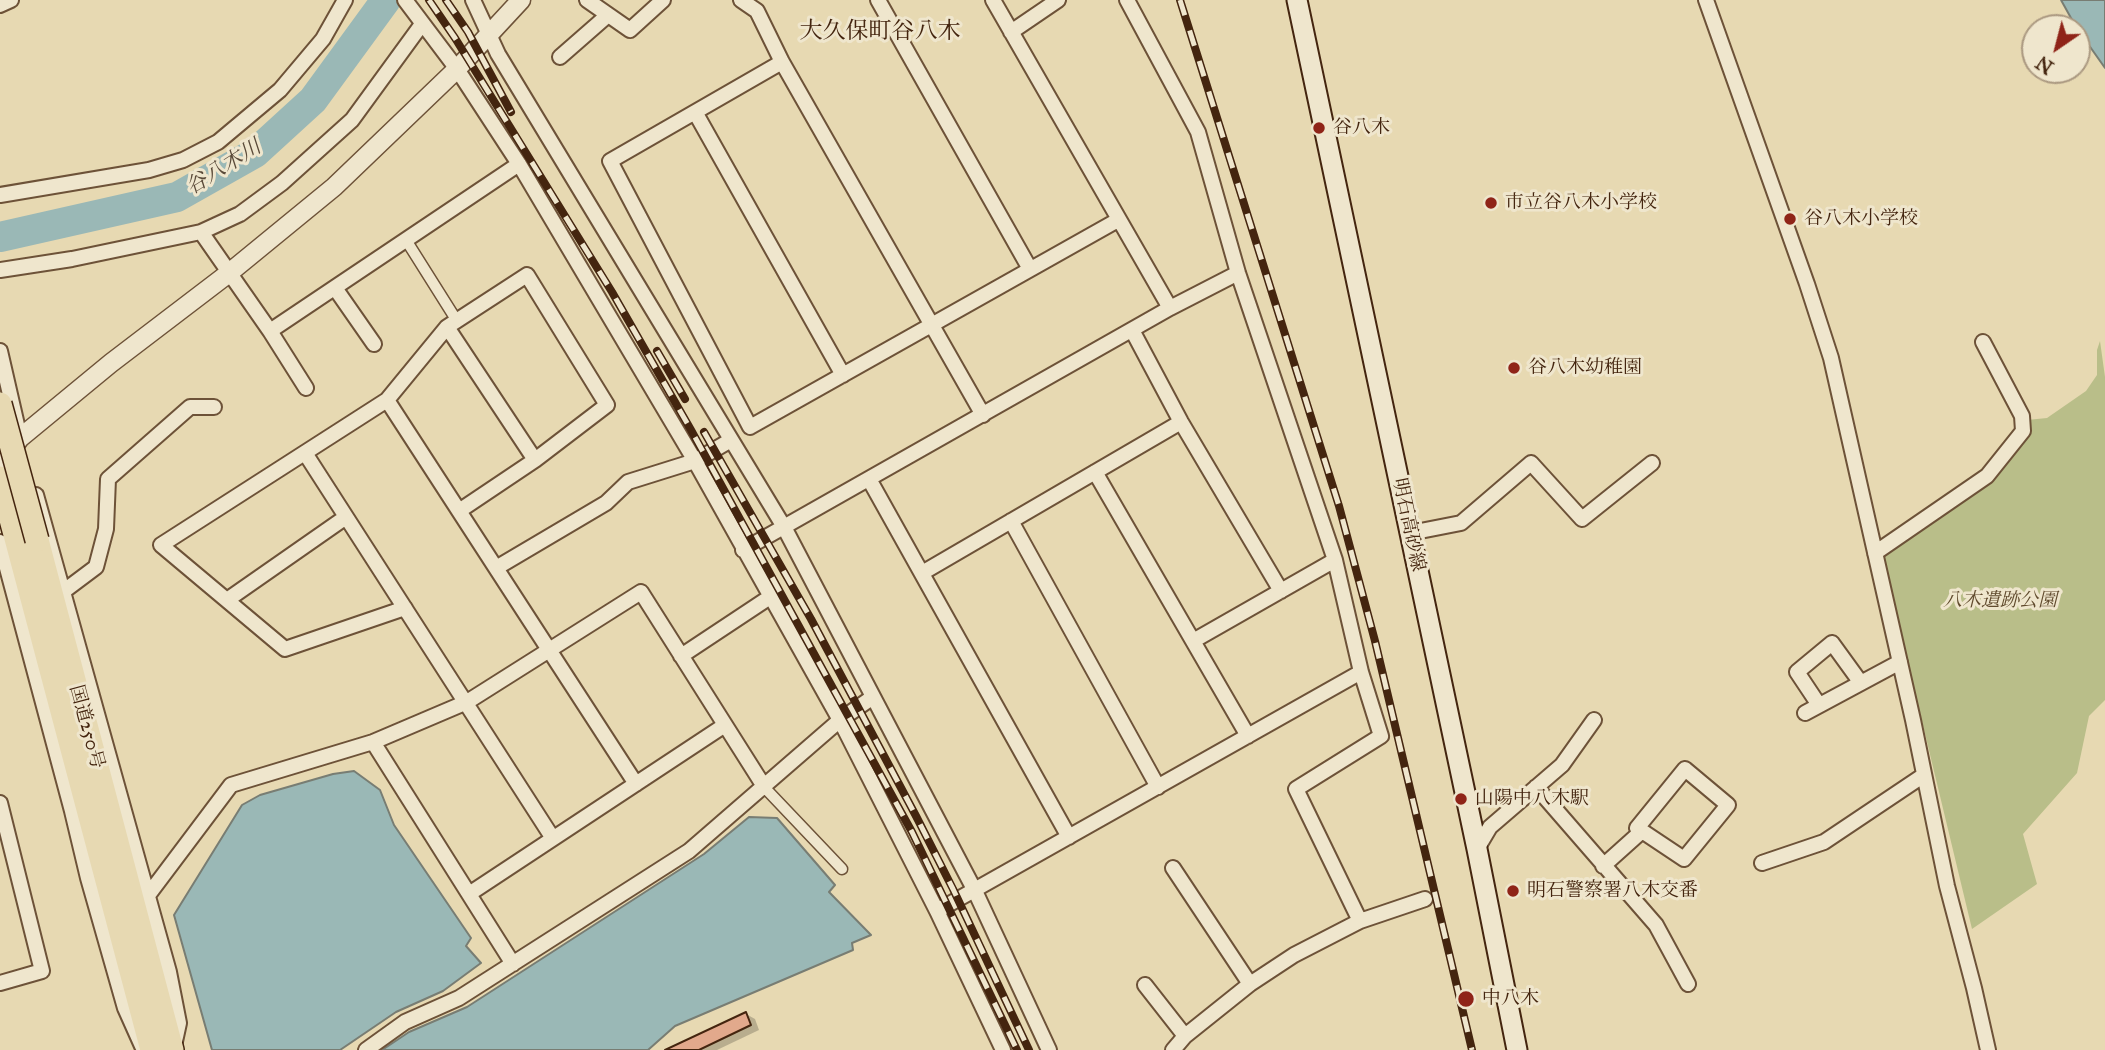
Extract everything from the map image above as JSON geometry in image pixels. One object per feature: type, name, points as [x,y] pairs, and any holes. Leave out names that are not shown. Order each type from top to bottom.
[{"type":"highway","name":"国道250号","points":[[0,404],[18,542],[173,1050]]},
{"type":"highway","name":"国道250号","points":[[0,478],[152,1050]]},
{"type":"main road","name":"明石高砂線","points":[[1297,0],[1517,1050]]},
{"type":"street","points":[[0,5],[11,0]]},
{"type":"street","points":[[0,195],[149,170],[183,160],[218,142],[280,90],[323,38],[345,0]]},
{"type":"street","points":[[405,0],[457,69],[519,164],[695,461],[840,720],[937,911],[1003,1050]]},
{"type":"street","points":[[473,0],[505,66],[784,527],[975,891],[1049,1050]]},
{"type":"street","points":[[0,464],[20,438],[334,187],[457,69],[521,0]]},
{"type":"street","points":[[587,0],[631,30],[663,0]]},
{"type":"street","points":[[741,0],[761,5],[782,62],[983,415]]},
{"type":"street","points":[[878,0],[1030,270]]},
{"type":"street","points":[[993,0],[1170,308]]},
{"type":"street","points":[[1012,32],[1058,0]]},
{"type":"street","points":[[1127,0],[1198,132],[1238,273],[1335,561],[1361,672],[1381,736],[1296,789],[1360,921]]},
{"type":"street","points":[[1706,0],[1831,358],[1900,662],[1947,887],[1975,988],[1988,1050]]},
{"type":"street","points":[[561,57],[608,15]]},
{"type":"street","points":[[0,270],[72,259],[201,232],[240,214],[282,183],[352,120],[422,24]]},
{"type":"street","points":[[782,62],[610,161],[750,427],[1118,220]]},
{"type":"street","points":[[695,113],[843,374]]},
{"type":"street","points":[[270,331],[519,164]]},
{"type":"street","points":[[201,232],[306,388]]},
{"type":"street","points":[[406,240],[452,324],[535,460]]},
{"type":"street","points":[[743,550],[1170,308],[1238,273]]},
{"type":"street","points":[[405,608],[285,649],[161,545],[387,400],[452,324],[527,275],[607,405],[535,460],[459,511]]},
{"type":"street","points":[[335,288],[373,344]]},
{"type":"street","points":[[1132,330],[1181,422],[1281,591]]},
{"type":"street","points":[[1875,553],[1987,476],[2023,431],[2022,416],[1983,342]]},
{"type":"street","points":[[0,351],[20,438],[149,894],[179,1023],[173,1050]]},
{"type":"street","points":[[387,400],[636,784]]},
{"type":"street","points":[[64,591],[96,566],[106,529],[108,479],[190,407],[214,407]]},
{"type":"street","points":[[922,573],[1181,422]]},
{"type":"street","points":[[496,568],[606,503],[628,482],[695,461],[731,440]]},
{"type":"street","points":[[305,453],[552,837]]},
{"type":"street","points":[[1410,533],[1461,523],[1531,463],[1582,519],[1652,463]]},
{"type":"street","points":[[1095,472],[1248,736]]},
{"type":"street","points":[[869,479],[1069,837]]},
{"type":"street","points":[[227,600],[346,517]]},
{"type":"street","points":[[1011,521],[1158,787]]},
{"type":"street","points":[[18,542],[69,798],[88,878],[125,1008],[144,1050]]},
{"type":"street","points":[[1193,641],[1335,561]]},
{"type":"street","points":[[149,894],[230,785],[373,742],[467,702],[641,593],[765,788],[842,869]]},
{"type":"street","points":[[681,656],[770,597]]},
{"type":"street","points":[[1819,705],[1797,672],[1832,643],[1861,683]]},
{"type":"street","points":[[1805,713],[1900,662]]},
{"type":"street","points":[[937,911],[1361,672]]},
{"type":"street","points":[[366,1050],[405,1022],[459,998],[689,851],[765,788],[840,720],[873,697]]},
{"type":"street","points":[[1477,849],[1490,827],[1562,765],[1594,720]]},
{"type":"street","points":[[469,894],[725,725]]},
{"type":"street","points":[[373,742],[513,964]]},
{"type":"street","points":[[1685,769],[1728,805],[1684,859],[1642,831],[1637,828],[1685,769]]},
{"type":"street","points":[[1762,863],[1824,842],[1924,775]]},
{"type":"street","points":[[1536,788],[1656,925],[1688,984]]},
{"type":"street","points":[[0,803],[42,971],[0,983]]},
{"type":"street","points":[[1603,866],[1642,831]]},
{"type":"street","points":[[1174,868],[1250,984]]},
{"type":"street","points":[[1173,1050],[1185,1036],[1250,984],[1294,955],[1360,921],[1425,899]]},
{"type":"street","points":[[1145,985],[1185,1036]]},
{"type":"green space","name":"八木遺跡公園","points":[[2100,341],[2105,377],[2105,700],[2089,716],[2077,773],[2023,834],[2037,884],[1972,929],[1882,555],[1992,479],[2027,437],[2027,420],[2047,418],[2086,391],[2097,375],[2097,350]]},
{"type":"water","points":[[2061,0],[2105,0],[2105,68],[2091,48],[2091,14],[2069,14]]},
{"type":"water","points":[[354,771],[380,790],[394,825],[471,938],[466,946],[481,963],[443,991],[396,1012],[340,1050],[212,1050],[174,915],[242,805],[260,795],[333,774]]},
{"type":"water","points":[[749,817],[777,818],[835,885],[829,892],[871,935],[852,943],[853,950],[675,1026],[648,1050],[382,1050],[409,1032],[467,1007],[704,854]]},
{"type":"building","points":[[746,1012],[751,1025],[699,1050],[665,1050]]},
{"type":"waterway","name":"谷八木川","points":[[0,237],[177,197],[255,153],[313,100],[386,0]]},
{"type":"railway","points":[[429,0],[612,292],[691,430],[912,832],[1017,1050]]},
{"type":"railway","points":[[446,0],[468,32],[511,112]]},
{"type":"railway","points":[[1180,0],[1339,506],[1375,641],[1472,1050]]},
{"type":"railway","points":[[657,351],[685,399]]},
{"type":"railway","points":[[704,432],[811,619],[916,816],[1029,1050]]},
{"type":"place","name":"谷八木","points":[[1319,128]]},
{"type":"place","name":"市立谷八木小学校","points":[[1491,203]]},
{"type":"place","name":"谷八木小学校","points":[[1790,219]]},
{"type":"place","name":"谷八木幼稚園","points":[[1514,368]]},
{"type":"place","name":"山陽中八木駅","points":[[1461,799]]},
{"type":"place","name":"明石警察署八木交番","points":[[1513,891]]},
{"type":"place","name":"中八木","points":[[1466,999]]},
{"type":"district","name":"大久保町谷八木","points":[[880,32]]}]
